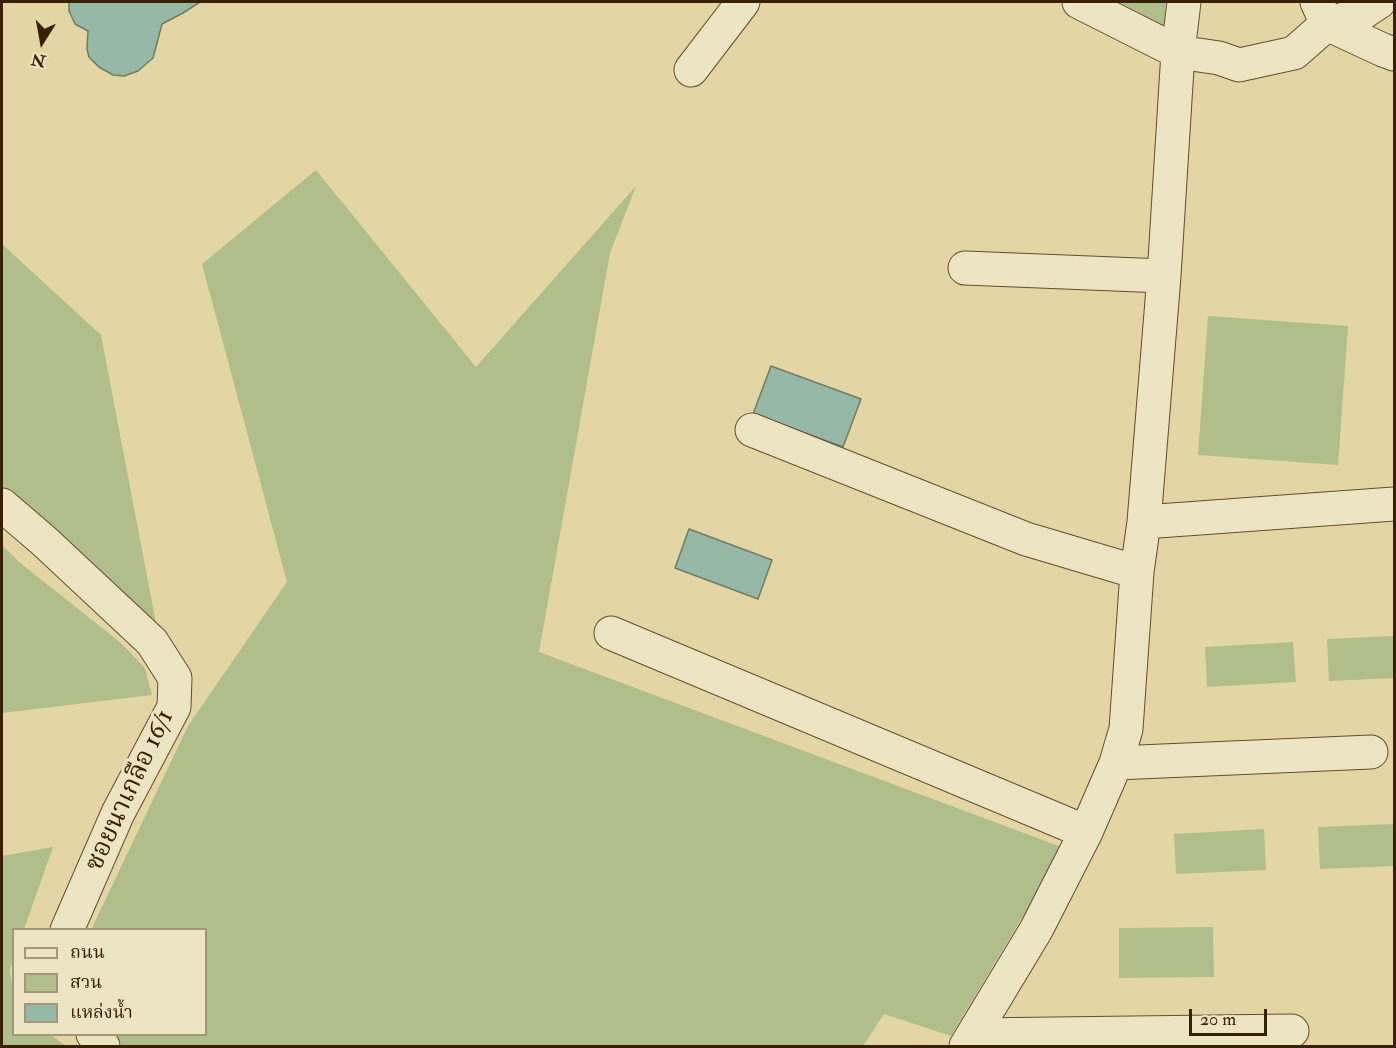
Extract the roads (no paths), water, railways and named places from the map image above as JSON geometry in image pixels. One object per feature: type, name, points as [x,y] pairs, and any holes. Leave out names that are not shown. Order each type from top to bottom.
[{"type":"street","points":[[691,70],[743,2]]},
{"type":"street","points":[[1079,2],[1178,52],[1219,58],[1239,65],[1294,53],[1322,13]]},
{"type":"street","points":[[970,1041],[1036,930],[1086,832],[1116,763],[1126,729],[1137,572],[1144,522],[1164,276],[1178,52],[1184,2]]},
{"type":"street","points":[[1322,13],[1361,14],[1379,2]]},
{"type":"street","points":[[1322,13],[1383,50],[1395,54]]},
{"type":"street","points":[[965,268],[1164,276]]},
{"type":"street","points":[[752,430],[1026,539],[1137,572]]},
{"type":"street","points":[[1144,522],[1395,504]]},
{"type":"street","name":"ซอยนาเกลือ 16/1","points":[[2,505],[152,642],[175,678],[174,707],[118,813],[68,928]]},
{"type":"street","points":[[611,633],[1086,832]]},
{"type":"street","points":[[1116,763],[1371,752]]},
{"type":"street","points":[[970,1041],[1293,1031]]},
{"type":"water","points":[[69,2],[200,2],[162,24],[153,58],[138,71],[124,76],[113,75],[99,67],[89,57],[88,31],[75,24],[69,11]]},
{"type":"water","points":[[771,366],[861,399],[843,447],[753,414]]},
{"type":"water","points":[[689,529],[772,560],[758,599],[675,568]]}]
